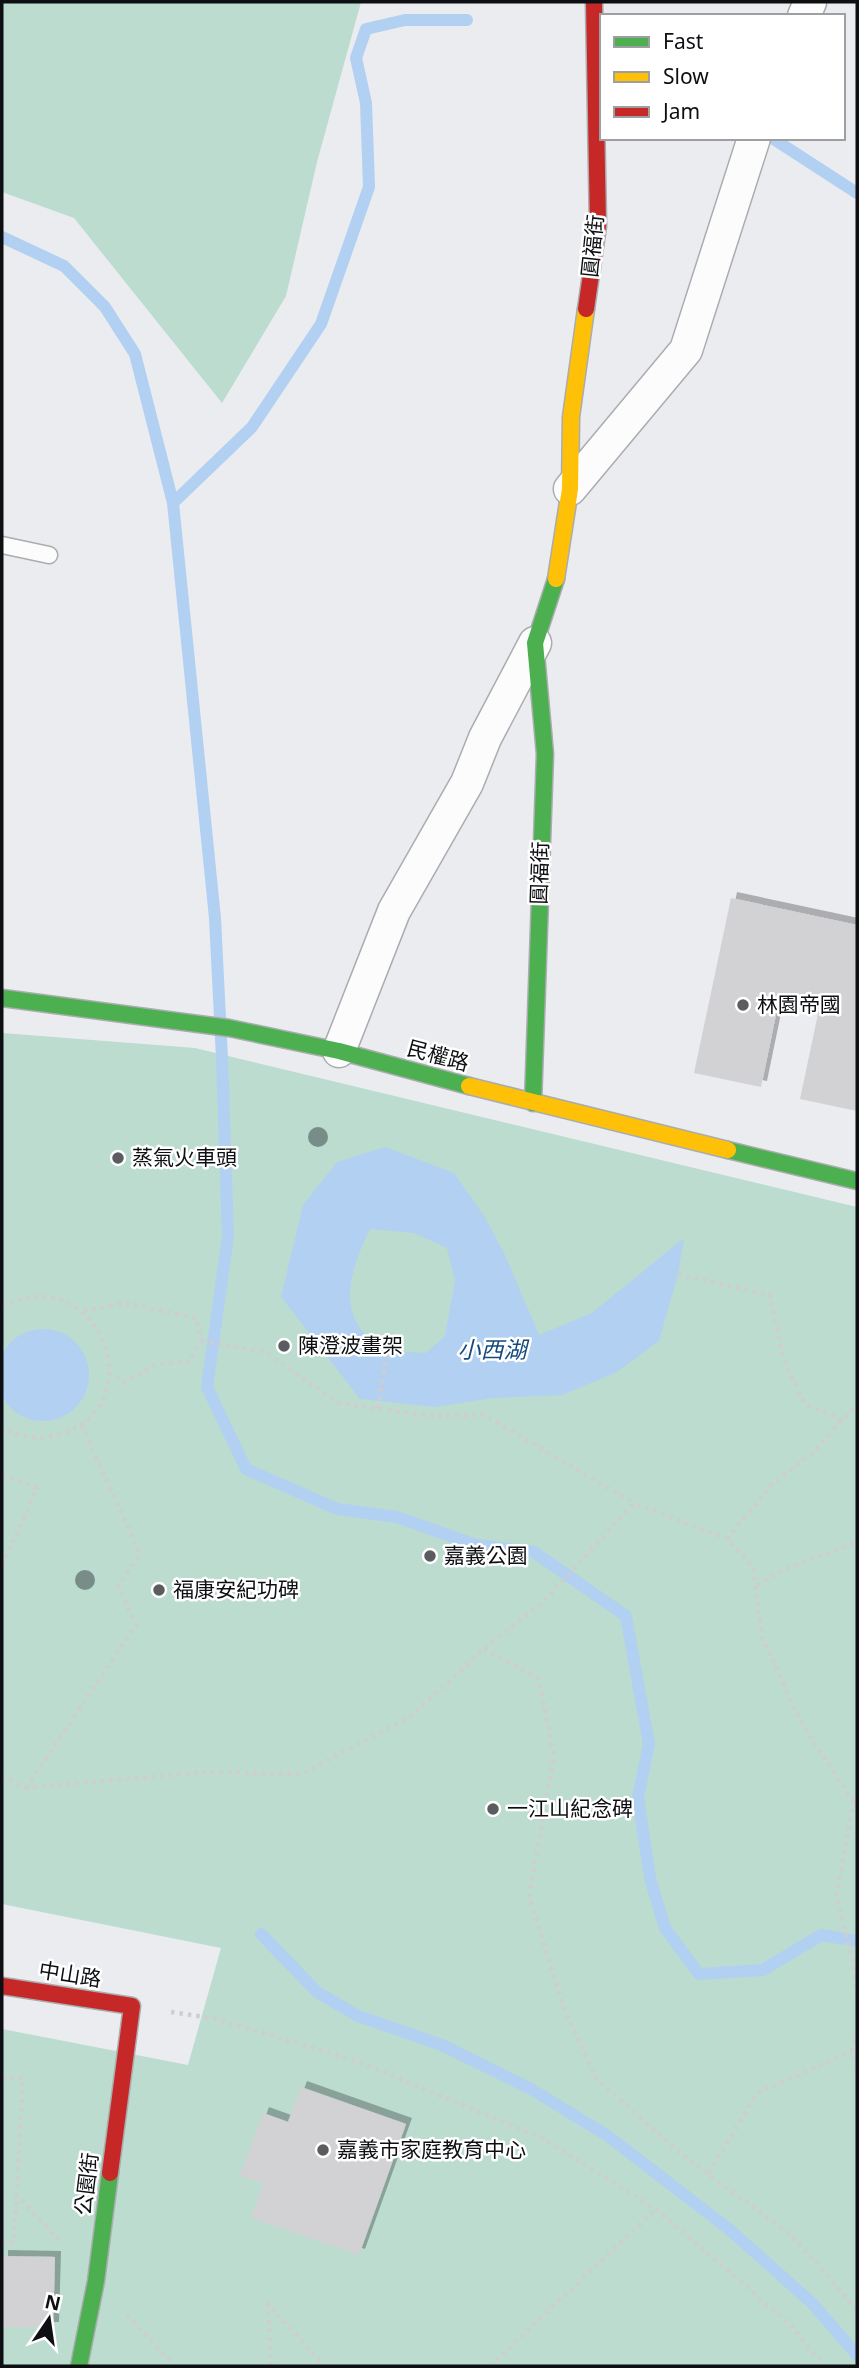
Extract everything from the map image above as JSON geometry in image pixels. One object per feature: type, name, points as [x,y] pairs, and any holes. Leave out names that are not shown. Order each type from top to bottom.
[{"type":"street","name":"圓福街","points":[[339,1051],[394,911],[467,783],[485,738],[535,643],[555,587],[570,489],[571,416],[598,226],[594,2]]},
{"type":"street","points":[[570,489],[686,350],[751,147]]},
{"type":"street","name":"圓福街","points":[[533,1103],[545,754],[535,643]]},
{"type":"street","name":"民權路","points":[[2,998],[229,1028],[339,1051],[533,1103],[857,1181]]},
{"type":"street","name":"中山路","points":[[2,1986],[132,2006]]},
{"type":"street","name":"公園街","points":[[79,2366],[96,2281],[132,2006]]},
{"type":"lane","points":[[2,545],[49,555]]},
{"type":"path","points":[[678,1274],[770,1295],[783,1361],[805,1404],[843,1420]]},
{"type":"path","points":[[2,1307],[16,1300],[40,1296],[63,1300],[84,1311],[99,1328],[111,1373],[105,1396],[92,1416],[81,1424],[50,1438],[27,1437],[2,1427]]},
{"type":"path","points":[[84,1311],[123,1303],[196,1318],[201,1341],[189,1362],[156,1364],[125,1382],[111,1373]]},
{"type":"path","points":[[378,1408],[390,1339]]},
{"type":"path","points":[[201,1341],[265,1352],[339,1403],[433,1416],[484,1415],[634,1503],[727,1539],[753,1567],[762,1637],[802,1724],[856,1805],[836,1897],[853,1962],[857,1995]]},
{"type":"path","points":[[727,1539],[771,1485],[812,1452],[852,1410],[857,1412]]},
{"type":"path","points":[[26,1788],[136,1625],[118,1586],[140,1555],[81,1424]]},
{"type":"path","points":[[2,1475],[37,1488],[2,1567]]},
{"type":"path","points":[[2,1776],[26,1788],[206,1772],[301,1774],[410,1717],[484,1649],[542,1602],[634,1503]]},
{"type":"path","points":[[757,1585],[781,1571],[857,1542]]},
{"type":"path","points":[[484,1649],[538,1678],[554,1755],[529,1896],[563,2006],[597,2080],[685,2157],[791,2235],[857,2310]]},
{"type":"path","points":[[132,2006],[212,2018],[354,2060],[540,2137],[656,2209],[791,2326],[824,2366]]},
{"type":"path","points":[[857,2032],[852,2051],[857,2071]]},
{"type":"path","points":[[709,2173],[757,2093],[852,2051]]},
{"type":"path","points":[[2,2078],[23,2078],[14,2242],[2,2242]]},
{"type":"path","points":[[490,2366],[656,2209]]},
{"type":"path","points":[[271,2366],[268,2304],[324,2366]]},
{"type":"green space","points":[[2,2],[361,2],[317,162],[286,296],[222,403],[74,218],[2,192]]},
{"type":"green space","name":"嘉義公園","points":[[2,1033],[195,1048],[857,1207],[857,2366],[2,2366],[2,2029],[188,2065],[221,1948],[2,1904]]},
{"type":"water","name":"小西湖","points":[[385,1147],[454,1173],[484,1216],[505,1255],[539,1335],[592,1313],[684,1238],[678,1274],[659,1341],[617,1372],[562,1395],[492,1398],[435,1407],[360,1399],[281,1297],[303,1205],[337,1162]],"holes":[[[370,1229],[414,1233],[447,1248],[455,1281],[445,1336],[426,1353],[392,1350],[370,1339],[352,1312],[350,1296],[356,1262]]]},
{"type":"water","points":[[34,1330],[52,1330],[69,1337],[81,1349],[88,1366],[88,1384],[81,1401],[69,1413],[52,1420],[34,1420],[17,1413],[5,1401],[-1,1387],[-1,1363],[5,1349],[17,1337]]},
{"type":"building","name":"林園帝國","points":[[731,898],[857,925],[857,1111],[800,1099],[819,1009],[779,1000],[761,1087],[694,1073]]},
{"type":"building","name":"嘉義市家庭教育中心","points":[[301,2087],[406,2124],[359,2255],[251,2218],[263,2184],[240,2176],[263,2113],[288,2122]]},
{"type":"building","points":[[2,2256],[55,2257],[53,2328],[2,2327]]},
{"type":"waterway","points":[[173,503],[252,427],[321,324],[369,187],[366,103],[356,58],[366,29],[405,20],[467,20]]},
{"type":"waterway","points":[[775,140],[857,193]]},
{"type":"waterway","points":[[2,237],[64,266],[105,307],[135,354],[173,503],[215,918],[222,1058],[228,1236],[207,1387],[246,1469],[337,1509],[397,1517],[476,1545],[534,1552],[626,1616],[649,1744],[638,1797],[650,1878],[665,1928],[699,1974],[763,1970],[821,1935],[857,1941]]},
{"type":"waterway","points":[[261,1934],[317,1992],[358,2016],[442,2045],[531,2089],[608,2136],[730,2230],[813,2304],[857,2355]]},
{"type":"traffic: fast","points":[[533,1103],[545,754],[535,643],[556,579]]},
{"type":"traffic: fast","points":[[2,998],[229,1028],[339,1051],[469,1086]]},
{"type":"traffic: fast","points":[[728,1150],[857,1181]]},
{"type":"traffic: fast","points":[[79,2366],[96,2281],[110,2173]]},
{"type":"traffic: slow","points":[[556,579],[570,489],[571,417],[586,309]]},
{"type":"traffic: slow","points":[[469,1086],[728,1150]]},
{"type":"traffic: jam","points":[[586,309],[598,226],[594,2]]},
{"type":"traffic: jam","points":[[2,1986],[132,2006],[110,2173]]},
{"type":"place","name":"林園帝國","points":[[743,1005]]},
{"type":"place","name":"蒸氣火車頭","points":[[118,1158]]},
{"type":"place","name":"陳澄波畫架","points":[[284,1346]]},
{"type":"place","name":"嘉義公園","points":[[430,1556]]},
{"type":"place","name":"福康安紀功碑","points":[[159,1590]]},
{"type":"place","name":"一江山紀念碑","points":[[493,1809]]},
{"type":"place","name":"嘉義市家庭教育中心","points":[[323,2150]]}]
